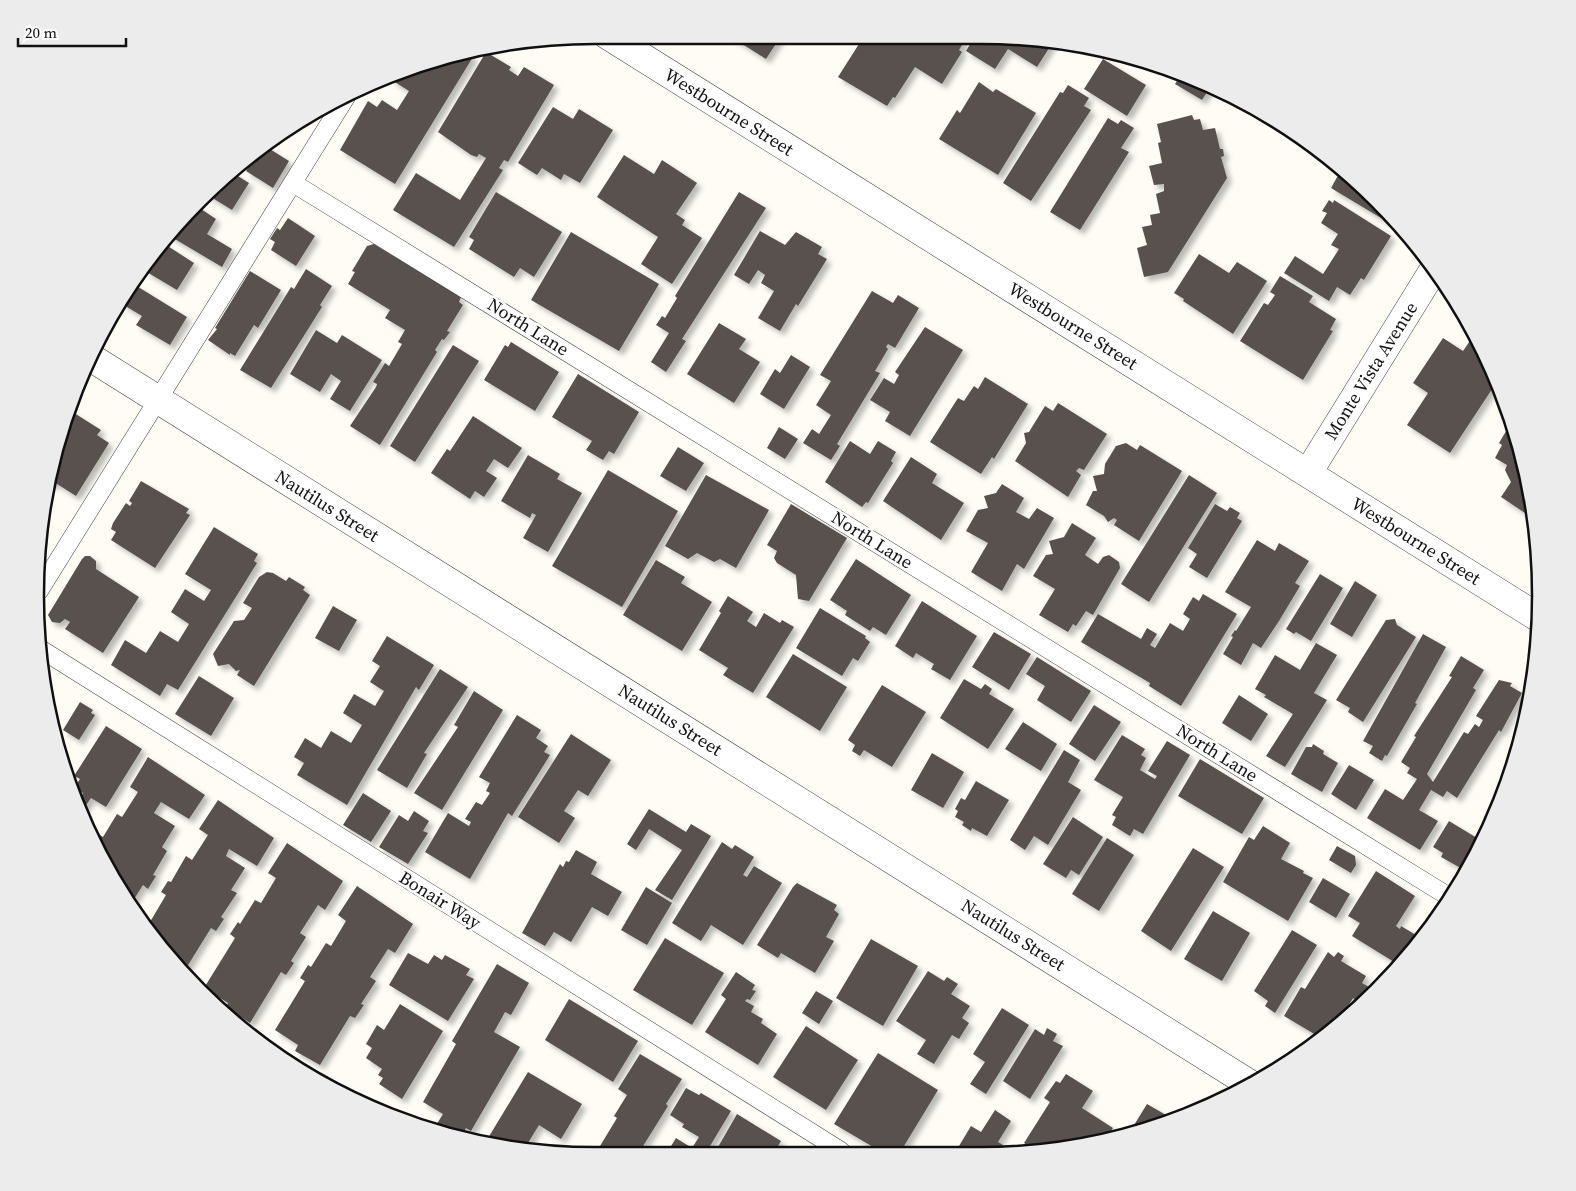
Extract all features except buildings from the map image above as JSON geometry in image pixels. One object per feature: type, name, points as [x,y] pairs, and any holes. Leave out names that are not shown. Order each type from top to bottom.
[{"type":"street","name":"Westbourne Street","points":[[621,44],[1532,613]]},
{"type":"street","name":"Monte Vista Avenue","points":[[1308,473],[1430,276]]},
{"type":"street","name":"Nautilus Street","points":[[96,361],[1243,1080]]},
{"type":"lane","points":[[44,582],[340,107]]},
{"type":"lane","name":"North Lane","points":[[293,182],[1444,894]]},
{"type":"lane","name":"Bonair Way","points":[[47,653],[835,1147]]}]
